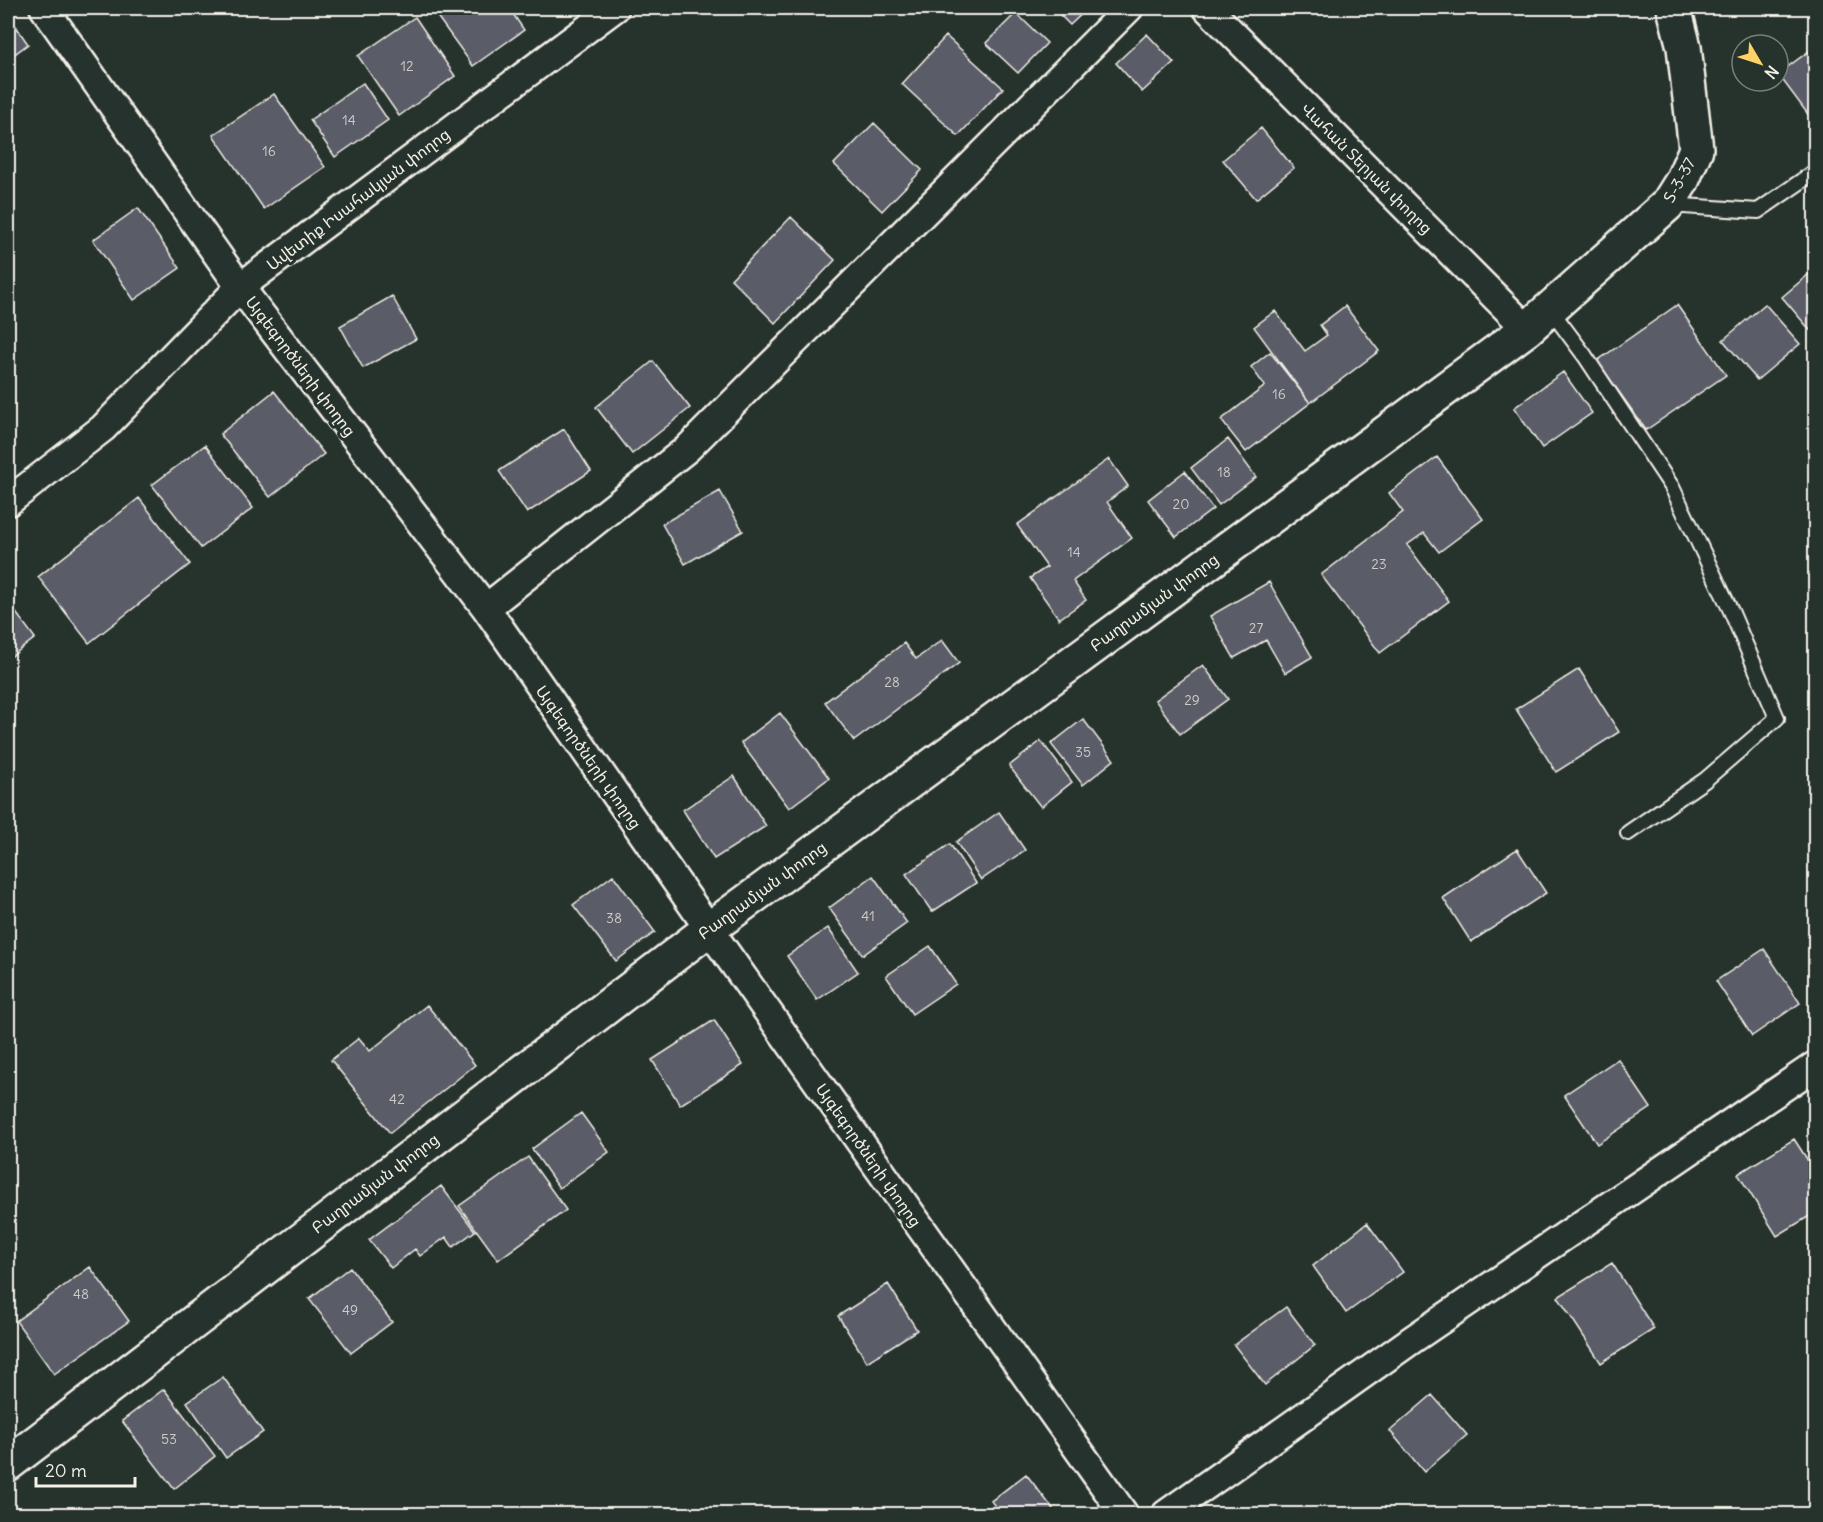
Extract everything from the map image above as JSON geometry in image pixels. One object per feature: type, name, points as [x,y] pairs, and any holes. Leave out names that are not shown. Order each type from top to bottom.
[{"type":"main road","name":"Տ-3-37","points":[[1538,319],[1667,205],[1682,181],[1696,149],[1684,47],[1674,8]]},
{"type":"main road","name":"Բաղրամյան փողոց","points":[[8,1464],[709,929],[1538,319]]},
{"type":"street","name":"Այգեգործների փողոց","points":[[44,8],[240,287],[486,608],[709,929],[1124,1515]]},
{"type":"street","name":"Ավետիք Իսահակյան փողոց","points":[[8,502],[103,428],[240,287],[615,8]]},
{"type":"street","points":[[486,608],[687,449],[1129,8]]},
{"type":"street","name":"Վահան Տերյան փողոց","points":[[1207,8],[1538,319]]},
{"type":"street","points":[[1166,1515],[1413,1339],[1815,1065]]},
{"type":"lane","points":[[1667,205],[1758,211],[1815,171]]},
{"type":"lane","points":[[1538,319],[1585,356],[1672,488],[1731,611],[1777,718],[1705,780],[1628,834]]},
{"type":"building","points":[[431,8],[509,8],[524,30],[473,66]]},
{"type":"building","points":[[1053,8],[1088,8],[1070,25]]},
{"type":"building","points":[[1016,13],[1047,43],[1018,73],[986,43]]},
{"type":"building","points":[[8,15],[28,44],[8,59]]},
{"type":"building","points":[[415,17],[455,76],[399,116],[358,56]]},
{"type":"building","points":[[1147,34],[1174,63],[1142,92],[1116,63]]},
{"type":"building","points":[[946,36],[1003,88],[958,136],[902,84]]},
{"type":"building","points":[[1816,46],[1816,125],[1790,90],[1790,65]]},
{"type":"building","points":[[363,83],[388,120],[335,157],[310,120]]},
{"type":"building","points":[[274,94],[325,167],[264,209],[213,135]]},
{"type":"building","points":[[874,123],[922,170],[882,211],[834,164]]},
{"type":"building","points":[[1261,128],[1294,168],[1256,199],[1223,160]]},
{"type":"building","points":[[138,208],[180,268],[134,300],[93,240]]},
{"type":"building","points":[[791,217],[835,260],[775,323],[731,279]]},
{"type":"building","points":[[1816,268],[1816,337],[1782,297]]},
{"type":"building","points":[[392,296],[416,339],[363,368],[340,326]]},
{"type":"building","points":[[1765,304],[1800,344],[1757,380],[1723,340]]},
{"type":"building","points":[[1677,305],[1726,375],[1646,430],[1597,361]]},
{"type":"building","points":[[1345,306],[1379,351],[1310,403],[1254,327],[1275,311],[1305,351],[1327,335],[1320,325]]},
{"type":"building","points":[[1270,352],[1310,403],[1246,452],[1221,420],[1265,386],[1251,367]]},
{"type":"building","points":[[653,361],[690,408],[632,454],[596,407]]},
{"type":"building","points":[[1563,372],[1592,413],[1542,448],[1514,408]]},
{"type":"building","points":[[274,391],[324,454],[270,497],[220,434]]},
{"type":"building","points":[[564,429],[591,471],[527,513],[499,471]]},
{"type":"building","points":[[1228,439],[1256,477],[1219,505],[1191,468]]},
{"type":"building","points":[[205,445],[253,508],[201,548],[152,485]]},
{"type":"building","points":[[1437,457],[1483,519],[1439,552],[1424,533],[1407,545],[1449,601],[1380,653],[1321,575],[1403,512],[1389,493]]},
{"type":"building","points":[[1109,459],[1128,486],[1107,502],[1132,538],[1073,581],[1086,600],[1059,619],[1030,578],[1047,567],[1017,525]]},
{"type":"building","points":[[1185,471],[1213,509],[1176,537],[1148,500]]},
{"type":"building","points":[[720,491],[743,531],[685,564],[662,524]]},
{"type":"building","points":[[139,498],[190,564],[89,643],[38,577]]},
{"type":"building","points":[[1269,582],[1312,657],[1285,673],[1266,640],[1234,658],[1210,616]]},
{"type":"building","points":[[8,602],[35,638],[8,659]]},
{"type":"building","points":[[942,640],[959,663],[854,741],[825,702],[904,643],[916,659]]},
{"type":"building","points":[[1203,665],[1228,699],[1180,734],[1155,700]]},
{"type":"building","points":[[1579,669],[1619,732],[1556,772],[1516,709]]},
{"type":"building","points":[[780,713],[829,778],[789,808],[741,743]]},
{"type":"building","points":[[1083,719],[1114,760],[1083,785],[1051,744]]},
{"type":"building","points":[[1041,741],[1072,782],[1041,807],[1009,766]]},
{"type":"building","points":[[734,776],[766,826],[714,859],[683,810]]},
{"type":"building","points":[[999,812],[1025,850],[981,880],[956,842]]},
{"type":"building","points":[[950,844],[976,883],[932,912],[906,874]]},
{"type":"building","points":[[1517,849],[1546,893],[1471,942],[1443,898]]},
{"type":"building","points":[[613,875],[655,932],[616,961],[573,905]]},
{"type":"building","points":[[873,876],[907,923],[863,955],[829,908]]},
{"type":"building","points":[[828,928],[858,972],[817,1000],[787,956]]},
{"type":"building","points":[[930,946],[956,984],[912,1014],[886,976]]},
{"type":"building","points":[[1764,949],[1800,1003],[1752,1036],[1716,981]]},
{"type":"building","points":[[427,1005],[475,1065],[390,1133],[331,1060],[359,1038],[370,1051]]},
{"type":"building","points":[[714,1020],[743,1065],[680,1105],[652,1060]]},
{"type":"building","points":[[1618,1059],[1651,1108],[1597,1144],[1564,1095]]},
{"type":"building","points":[[581,1113],[609,1152],[559,1188],[532,1149]]},
{"type":"building","points":[[1794,1139],[1816,1173],[1816,1212],[1777,1236],[1738,1174]]},
{"type":"building","points":[[528,1157],[566,1210],[498,1260],[459,1206]]},
{"type":"building","points":[[441,1186],[475,1231],[453,1247],[446,1237],[420,1256],[415,1249],[391,1268],[369,1240]]},
{"type":"building","points":[[1367,1223],[1403,1272],[1346,1313],[1313,1266]]},
{"type":"building","points":[[1612,1263],[1654,1329],[1601,1363],[1558,1297]]},
{"type":"building","points":[[90,1267],[129,1321],[54,1374],[16,1321]]},
{"type":"building","points":[[350,1267],[392,1322],[351,1353],[309,1299]]},
{"type":"building","points":[[888,1284],[917,1330],[867,1362],[838,1316]]},
{"type":"building","points":[[1286,1307],[1315,1345],[1265,1385],[1234,1345]]},
{"type":"building","points":[[223,1377],[263,1432],[226,1458],[187,1402]]},
{"type":"building","points":[[164,1389],[215,1456],[174,1489],[122,1421]]},
{"type":"building","points":[[1432,1395],[1467,1435],[1424,1472],[1390,1431]]},
{"type":"building","points":[[1026,1474],[1057,1514],[1001,1514],[991,1501]]}]
